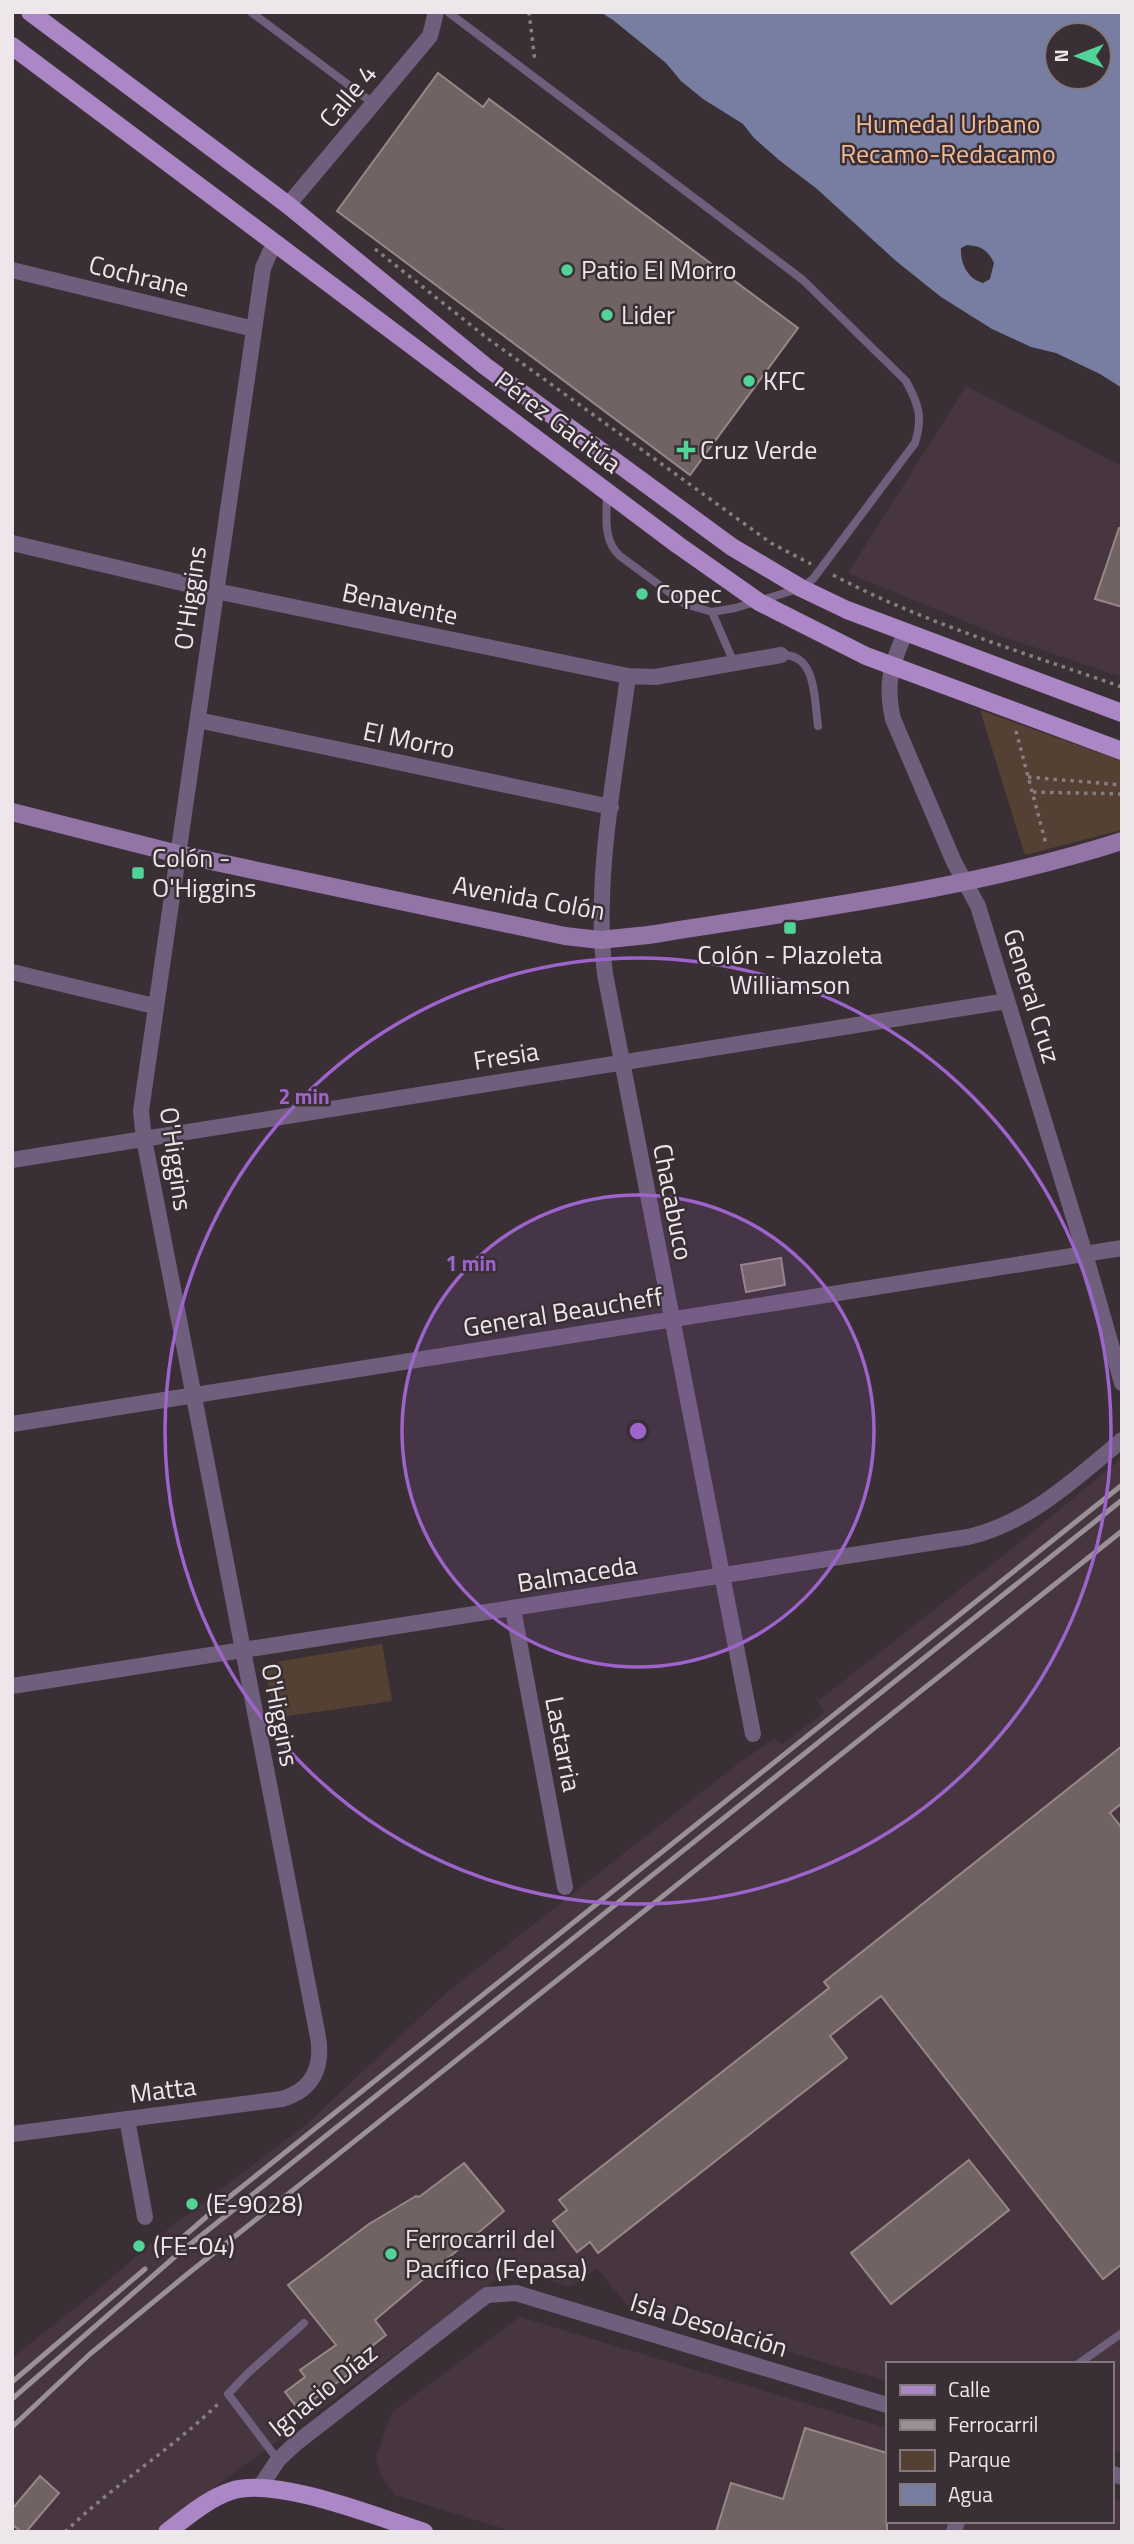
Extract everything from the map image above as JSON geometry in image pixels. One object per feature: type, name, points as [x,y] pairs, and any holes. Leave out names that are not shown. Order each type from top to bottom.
[{"type":"main road","name":"Pérez Gacitúa","points":[[30,12],[288,205],[485,366],[702,527],[763,568],[905,633],[1122,713]]},
{"type":"main road","name":"Pérez Gacitúa","points":[[12,46],[718,575],[826,638],[891,667],[1122,751]]},
{"type":"main road","name":"Avenida Colón","points":[[12,812],[178,853],[565,936],[600,940],[648,935],[965,881],[1122,841]]},
{"type":"main road","points":[[167,2532],[222,2494],[260,2487],[288,2490],[424,2532]]},
{"type":"street","name":"Calle 4","points":[[288,205],[430,36],[436,12]]},
{"type":"street","name":"O'Higgins","points":[[278,244],[270,252],[263,268],[154,1006],[141,1111],[144,1139],[318,2037],[320,2050],[314,2078]]},
{"type":"street","name":"Cochrane","points":[[12,270],[254,329]]},
{"type":"street","name":"Benavente","points":[[12,543],[216,591],[628,676],[654,677],[781,654]]},
{"type":"street","name":"General Cruz","points":[[905,633],[891,667],[889,695],[893,719],[950,854],[978,906],[1122,1383]]},
{"type":"street","name":"Chacabuco","points":[[628,676],[611,807],[600,913],[600,940],[752,1734]]},
{"type":"street","name":"El Morro","points":[[198,720],[611,807]]},
{"type":"street","points":[[12,972],[154,1006]]},
{"type":"street","name":"Fresia","points":[[12,1160],[1007,1001]]},
{"type":"street","name":"General Beaucheff","points":[[12,1424],[1122,1248]]},
{"type":"street","name":"Balmaceda","points":[[12,1686],[722,1577],[982,1534],[1031,1512],[1046,1502],[1122,1440]]},
{"type":"street","name":"Lastarria","points":[[513,1609],[565,1887]]},
{"type":"street","name":"Matta","points":[[12,2134],[282,2099],[302,2091],[314,2078]]},
{"type":"street","points":[[127,2119],[145,2217]]},
{"type":"street","name":"Isla Desolación","points":[[516,2292],[886,2405]]},
{"type":"street","name":"Ignacio Díaz","points":[[260,2487],[278,2460],[295,2444],[487,2295],[516,2292]]},
{"type":"lane","points":[[251,12],[374,104]]},
{"type":"lane","points":[[448,12],[803,280],[906,381],[917,400],[920,424],[915,443],[821,569],[802,588],[760,601],[712,612],[685,604],[615,552],[607,531],[607,492]]},
{"type":"lane","points":[[712,612],[734,663]]},
{"type":"lane","points":[[781,654],[801,659],[809,669],[818,726]]},
{"type":"lane","points":[[278,2460],[228,2394],[304,2323]]},
{"type":"lane","points":[[1081,2362],[1121,2333]]},
{"type":"path","points":[[529,12],[538,81]]},
{"type":"path","points":[[366,243],[487,338],[771,543],[857,588],[960,629],[1122,687]]},
{"type":"path","points":[[1016,730],[1046,844]]},
{"type":"path","points":[[1028,777],[1122,785]]},
{"type":"path","points":[[1032,792],[1122,793]]},
{"type":"path","points":[[65,2532],[100,2499],[185,2435],[228,2394]]},
{"type":"shaded area","points":[[966,386],[1122,466],[1122,677],[998,635],[848,573]]},
{"type":"shaded area","points":[[1122,1458],[1122,2453],[1113,2451],[1113,2362],[886,2362],[886,2381],[626,2304],[597,2268],[571,2287],[511,2269],[154,2532],[12,2532],[12,2358],[94,2293],[162,2234],[309,2122],[445,1994],[739,1763],[774,1739],[783,1744],[824,1712],[818,1701]]},
{"type":"shaded area","points":[[520,2317],[886,2428],[886,2523],[1113,2523],[1113,2499],[1122,2502],[1122,2532],[514,2532],[395,2495],[382,2478],[376,2458],[392,2412]]},
{"type":"green space","points":[[980,710],[1122,761],[1122,830],[1025,855]]},
{"type":"green space","points":[[382,1644],[392,1701],[275,1718],[266,1673],[276,1662]]},
{"type":"water","name":"Humedal Urbano Recamo-Redacamo","points":[[600,12],[1122,12],[1122,388],[1056,353],[1031,347],[992,329],[941,297],[896,261],[817,189],[779,160],[754,138],[743,124],[703,99],[681,81],[666,63]],"holes":[[[967,245],[984,250],[994,263],[990,279],[983,283],[969,274],[961,254],[961,248]]]},
{"type":"building","name":"Patio El Morro","points":[[438,73],[483,107],[489,99],[798,328],[690,475],[337,211]]},
{"type":"building","points":[[1119,528],[1122,529],[1122,607],[1095,599]]},
{"type":"building","points":[[781,1258],[785,1285],[746,1292],[741,1265]]},
{"type":"building","points":[[1122,1746],[1122,1803],[1110,1813],[1122,1828],[1122,2264],[1103,2279],[881,1996],[830,2036],[847,2058],[598,2253],[590,2242],[577,2252],[553,2221],[567,2210],[559,2200],[829,1988],[824,1982]]},
{"type":"building","points":[[969,2160],[1009,2210],[891,2304],[851,2253]]},
{"type":"building","name":"Ferrocarril del Pacífico (Fepasa)","points":[[464,2163],[504,2211],[375,2320],[386,2335],[348,2365],[353,2371],[299,2410],[285,2392],[305,2377],[300,2370],[336,2345],[288,2285],[369,2224],[416,2196],[419,2197]]},
{"type":"building","points":[[805,2428],[886,2453],[887,2532],[716,2532],[731,2483],[783,2499]]},
{"type":"building","points":[[40,2476],[59,2493],[26,2532],[21,2532],[12,2524],[12,2509]]},
{"type":"railway","points":[[182,2238],[228,2198],[1122,1485]]},
{"type":"railway","points":[[12,2399],[178,2254],[1122,1500]]},
{"type":"railway","points":[[12,2427],[90,2354],[185,2276],[1122,1531]]},
{"type":"railway","points":[[12,2382],[145,2269]]},
{"type":"place","name":"Patio El Morro","points":[[567,270]]},
{"type":"place","name":"Lider","points":[[607,315]]},
{"type":"place","name":"KFC","points":[[749,381]]},
{"type":"place","name":"Cruz Verde","points":[[686,450]]},
{"type":"place","name":"Copec","points":[[642,594]]},
{"type":"place","name":"Colón - O'Higgins","points":[[138,873]]},
{"type":"place","name":"Colón - Plazoleta Williamson","points":[[790,928]]},
{"type":"place","name":"(E-9028)","points":[[192,2204]]},
{"type":"place","name":"(FE-04)","points":[[139,2246]]},
{"type":"place","name":"Ferrocarril del Pacífico (Fepasa)","points":[[391,2254]]}]
